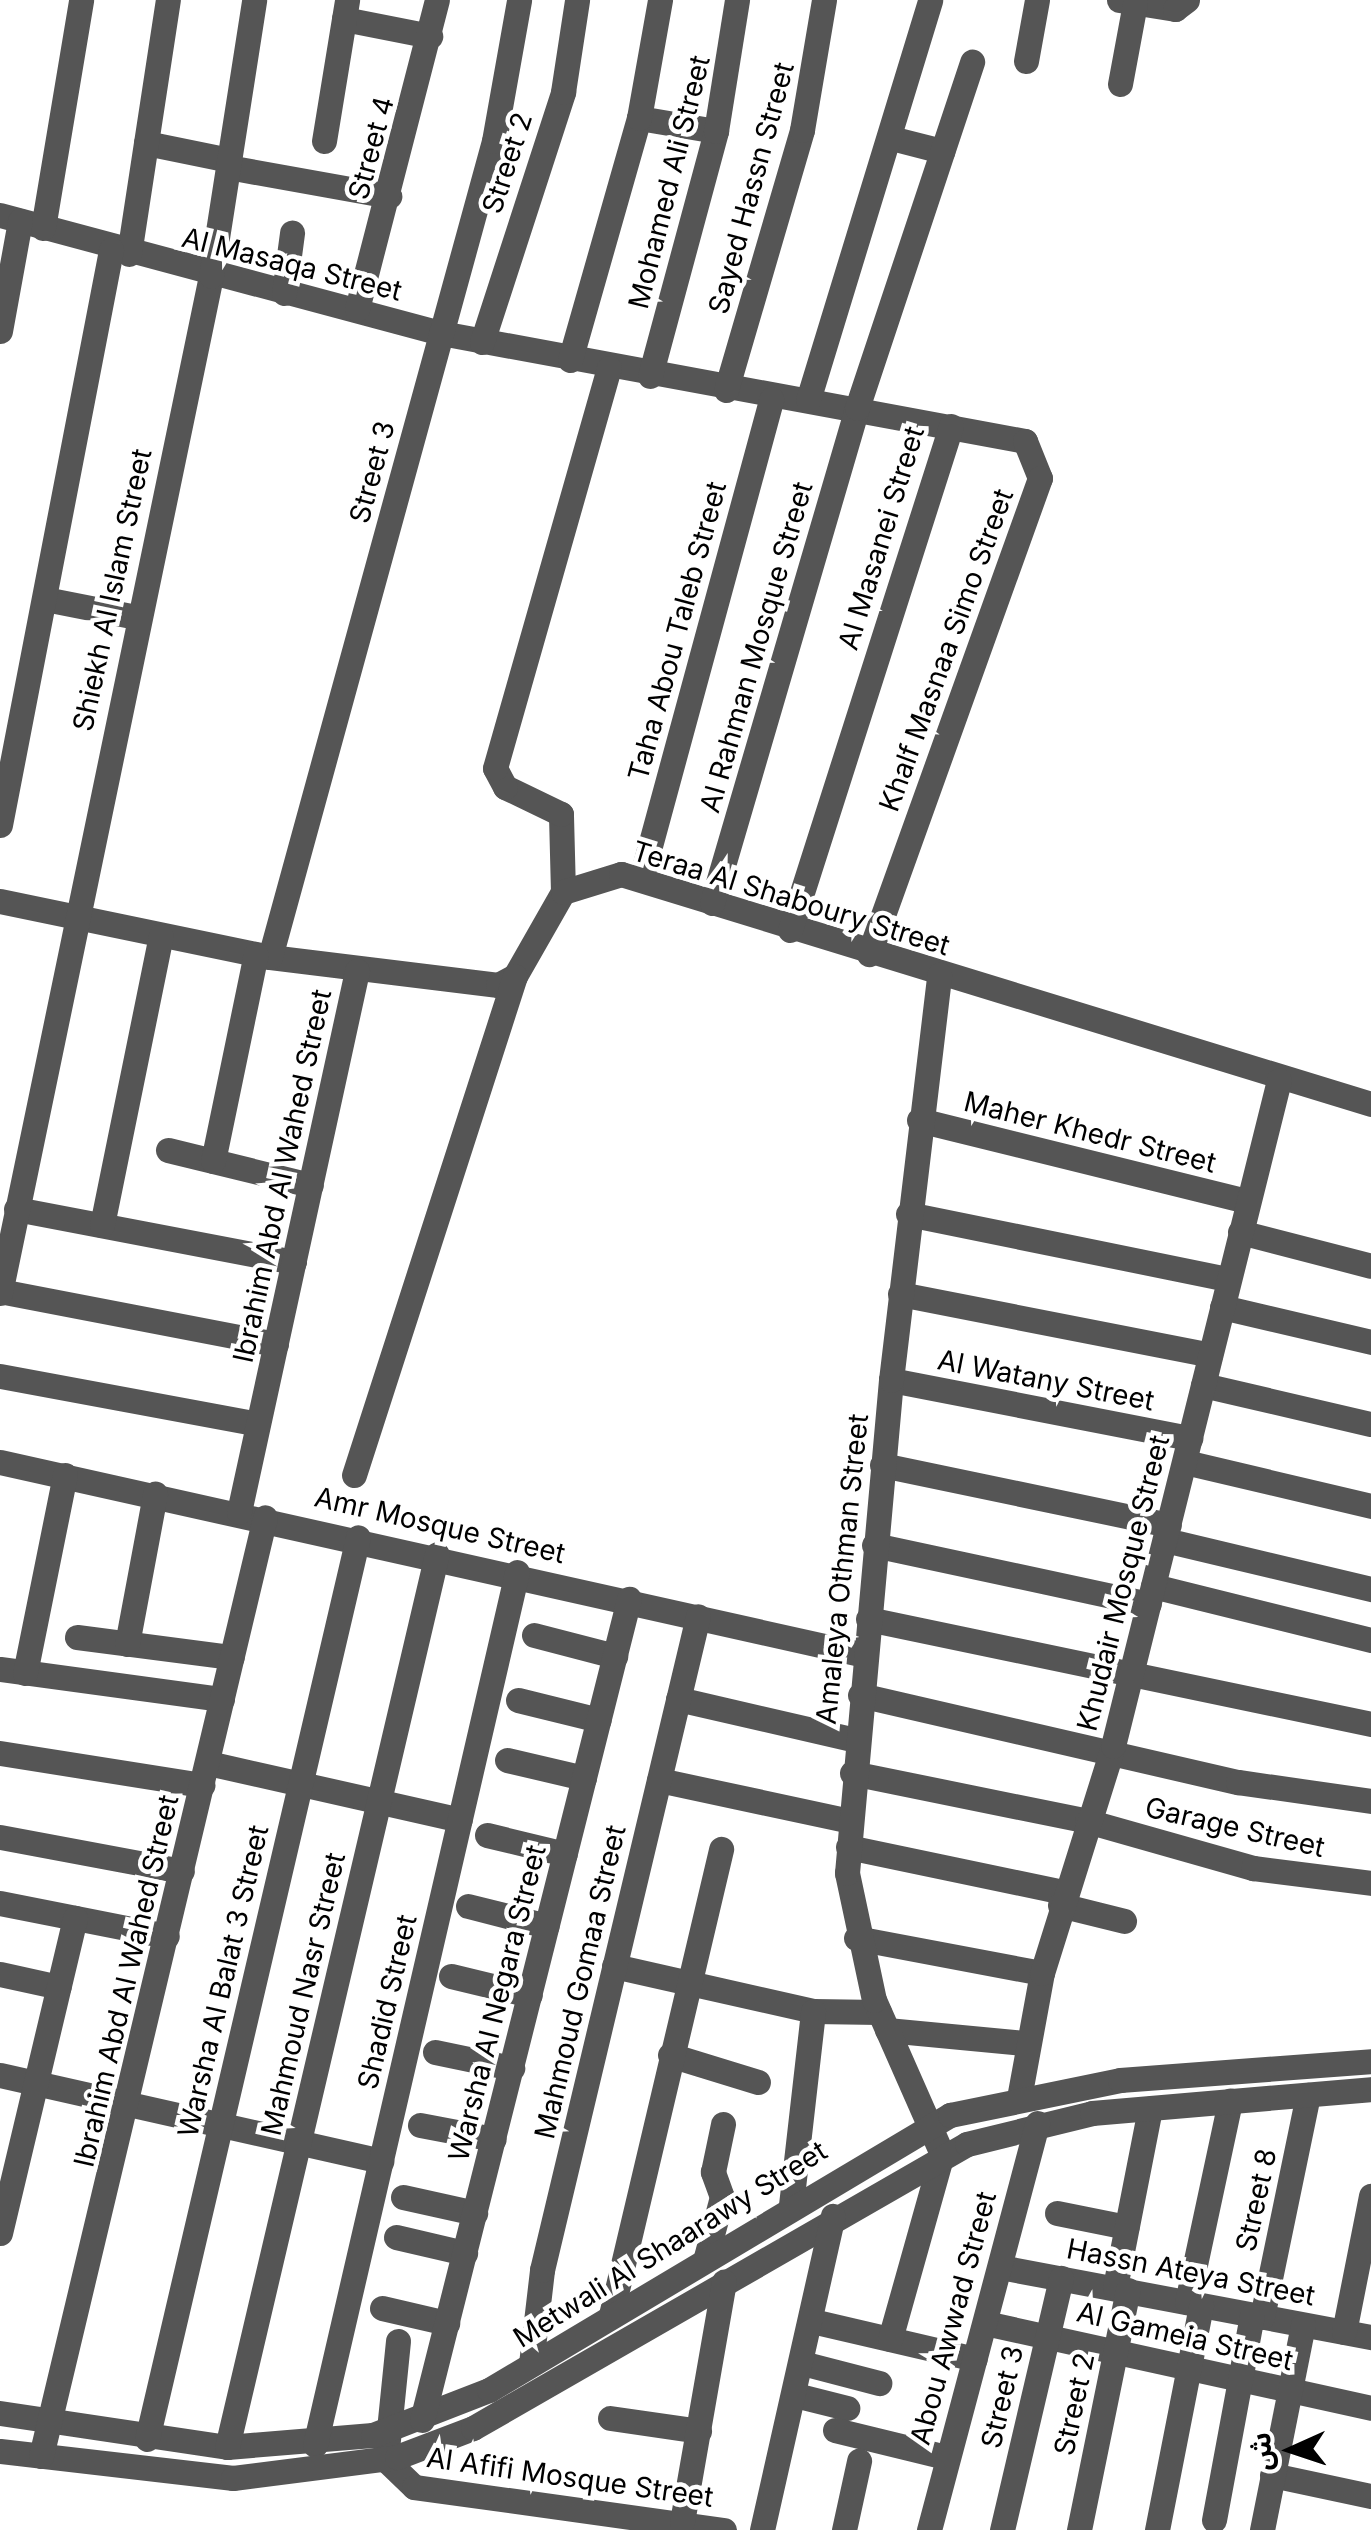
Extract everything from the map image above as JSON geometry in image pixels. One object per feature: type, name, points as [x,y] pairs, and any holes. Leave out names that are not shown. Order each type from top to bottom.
[{"type":"street","points":[[0,331],[21,222],[80,0]]},
{"type":"street","points":[[0,824],[45,599],[146,143],[168,0]]},
{"type":"street","name":"Shiekh Al Islam Street","points":[[0,1292],[11,1200],[211,276],[254,0]]},
{"type":"street","name":"Street 4","points":[[358,309],[437,0]]},
{"type":"street","name":"Street 3","points":[[213,1161],[263,956],[503,106],[519,0]]},
{"type":"street","name":"Street 2","points":[[482,342],[562,92],[577,0]]},
{"type":"street","points":[[570,360],[639,118],[660,0]]},
{"type":"street","name":"Mohamed Ali Street","points":[[650,376],[716,131],[737,0]]},
{"type":"street","name":"Sayed Hassn Street","points":[[726,390],[802,130],[824,0]]},
{"type":"street","points":[[808,400],[930,0]]},
{"type":"street","points":[[1026,61],[1038,0]]},
{"type":"street","points":[[1120,84],[1127,1],[1178,4]]},
{"type":"street","points":[[324,141],[346,9],[430,36]]},
{"type":"street","name":"Al Rahman Mosque Street","points":[[712,903],[857,408],[972,62]]},
{"type":"street","points":[[639,118],[716,131]]},
{"type":"street","points":[[891,138],[942,151]]},
{"type":"street","points":[[146,143],[389,196]]},
{"type":"street","name":"Al Masaqa Street","points":[[21,222],[120,252],[441,333]]},
{"type":"street","points":[[284,293],[292,232]]},
{"type":"street","name":"Al Masanei Street","points":[[441,333],[770,399],[808,400],[950,426],[790,930]]},
{"type":"street","points":[[354,1475],[515,976],[564,892],[561,814],[505,787],[494,768],[610,368]]},
{"type":"street","name":"Taha Abou Taleb Street","points":[[641,880],[770,399]]},
{"type":"street","name":"Khalf Masnaa Simo Street","points":[[869,954],[1040,478],[1025,441],[950,426]]},
{"type":"street","points":[[45,599],[136,617]]},
{"type":"street","name":"Teraa Al Shaboury Street","points":[[564,892],[600,874],[641,880],[939,976],[1279,1080],[1371,1104]]},
{"type":"street","points":[[0,902],[263,956],[357,971],[480,985],[515,976]]},
{"type":"street","points":[[102,1226],[162,936]]},
{"type":"street","name":"Ibrahim Abd Al Wahed Street","points":[[40,2456],[128,2104],[232,1657],[252,1514],[258,1424],[357,971]]},
{"type":"street","name":"Amaleya Othman Street","points":[[939,976],[890,1380],[848,1847],[856,1938],[883,2022],[942,2154]]},
{"type":"street","name":"Khudair Mosque Street","points":[[1019,2098],[1025,2043],[1042,1973],[1062,1899],[1113,1746],[1279,1080]]},
{"type":"street","name":"Maher Khedr Street","points":[[920,1120],[1247,1201]]},
{"type":"street","points":[[168,1150],[311,1184]]},
{"type":"street","points":[[11,1200],[102,1226],[294,1262]]},
{"type":"street","points":[[908,1214],[1228,1279]]},
{"type":"street","points":[[1240,1232],[1371,1266]]},
{"type":"street","points":[[0,1292],[276,1344]]},
{"type":"street","points":[[900,1294],[1210,1355]]},
{"type":"street","points":[[1222,1306],[1371,1342]]},
{"type":"street","points":[[0,1376],[258,1424]]},
{"type":"street","name":"Al Watany Street","points":[[890,1380],[1188,1450],[1371,1506]]},
{"type":"street","points":[[1204,1385],[1371,1424]]},
{"type":"street","name":"Amr Mosque Street","points":[[0,1462],[517,1572],[865,1655]]},
{"type":"street","points":[[882,1464],[1167,1532],[1371,1590]]},
{"type":"street","points":[[65,1475],[13,1671],[222,1700]]},
{"type":"street","points":[[127,1644],[155,1494]]},
{"type":"street","name":"Warsha Al Balat 3 Street","points":[[147,2438],[358,1537]]},
{"type":"street","points":[[874,1546],[1151,1595],[1371,1640]]},
{"type":"street","name":"Mahmoud Nasr Street","points":[[227,2447],[436,1554]]},
{"type":"street","name":"Shadid Street","points":[[315,2445],[517,1572]]},
{"type":"street","name":"Warsha Al Negara Street","points":[[422,2420],[629,1600]]},
{"type":"street","name":"Mahmoud Gomaa Street","points":[[531,2364],[542,2270],[698,1616]]},
{"type":"street","points":[[868,1619],[1132,1670],[1259,1708],[1371,1724]]},
{"type":"street","points":[[534,1635],[615,1656]]},
{"type":"street","points":[[77,1637],[232,1657]]},
{"type":"street","points":[[860,1696],[1113,1746],[1238,1782],[1371,1802]]},
{"type":"street","points":[[678,1698],[856,1740]]},
{"type":"street","points":[[518,1700],[599,1720]]},
{"type":"street","points":[[0,1753],[300,1784],[460,1820]]},
{"type":"street","points":[[506,1760],[584,1778]]},
{"type":"street","name":"Garage Street","points":[[852,1773],[1087,1820],[1253,1868],[1371,1883]]},
{"type":"street","points":[[659,1780],[850,1821]]},
{"type":"street","points":[[488,1835],[566,1854]]},
{"type":"street","points":[[0,1838],[182,1871]]},
{"type":"street","points":[[848,1847],[1062,1899],[1124,1921]]},
{"type":"street","points":[[611,2315],[721,1850]]},
{"type":"street","points":[[0,1903],[167,1936]]},
{"type":"street","points":[[468,1906],[547,1926]]},
{"type":"street","points":[[0,2233],[75,1918]]},
{"type":"street","points":[[856,1938],[1042,1973]]},
{"type":"street","points":[[614,1966],[812,2011],[1025,2043]]},
{"type":"street","points":[[0,1974],[59,1987]]},
{"type":"street","points":[[451,1976],[530,1995]]},
{"type":"street","points":[[791,2205],[812,2011]]},
{"type":"street","points":[[435,2052],[512,2068]]},
{"type":"street","points":[[670,2055],[758,2082]]},
{"type":"street","name":"Metwali Al Shaarawy Street","points":[[0,2413],[227,2447],[315,2445],[384,2432],[422,2420],[531,2364],[928,2124],[1019,2098],[1176,2074],[1371,2061]]},
{"type":"street","points":[[0,2075],[381,2161]]},
{"type":"street","name":"Metwali Al Shaarawy Street","points":[[0,2451],[232,2478],[386,2460],[473,2428],[942,2154],[1037,2123],[1150,2108],[1371,2089]]},
{"type":"street","name":"Street 8","points":[[1214,2520],[1240,2380],[1308,2095]]},
{"type":"street","points":[[1158,2530],[1230,2101]]},
{"type":"street","name":"Street 2","points":[[1079,2530],[1116,2352],[1127,2227],[1150,2108]]},
{"type":"street","name":"Abou Awwad Street","points":[[929,2530],[1037,2123]]},
{"type":"street","points":[[706,2257],[722,2198],[714,2172],[723,2124]]},
{"type":"street","points":[[420,2125],[494,2140]]},
{"type":"street","points":[[890,2339],[942,2154]]},
{"type":"street","points":[[1344,2332],[1371,2196]]},
{"type":"street","points":[[404,2197],[475,2213]]},
{"type":"street","points":[[1057,2213],[1127,2227]]},
{"type":"street","points":[[762,2530],[833,2216]]},
{"type":"street","points":[[396,2237],[465,2253]]},
{"type":"street","name":"Hassn Ateya Street","points":[[1000,2267],[1371,2337]]},
{"type":"street","name":"Street 3","points":[[1002,2530],[1061,2278]]},
{"type":"street","points":[[682,2522],[724,2282]]},
{"type":"street","points":[[382,2308],[447,2324]]},
{"type":"street","points":[[812,2321],[974,2360]]},
{"type":"street","name":"Al Gameia Street","points":[[985,2324],[1371,2408]]},
{"type":"street","points":[[1262,2530],[1303,2325]]},
{"type":"street","name":"Al Afifi Mosque Street","points":[[398,2342],[384,2432],[386,2460],[432,2493],[724,2530]]},
{"type":"street","points":[[802,2363],[879,2382]]},
{"type":"street","points":[[795,2394],[841,2419],[946,2458]]},
{"type":"street","points":[[610,2418],[699,2431]]},
{"type":"street","points":[[844,2530],[859,2461]]},
{"type":"street","points":[[1272,2476],[1371,2496]]}]
